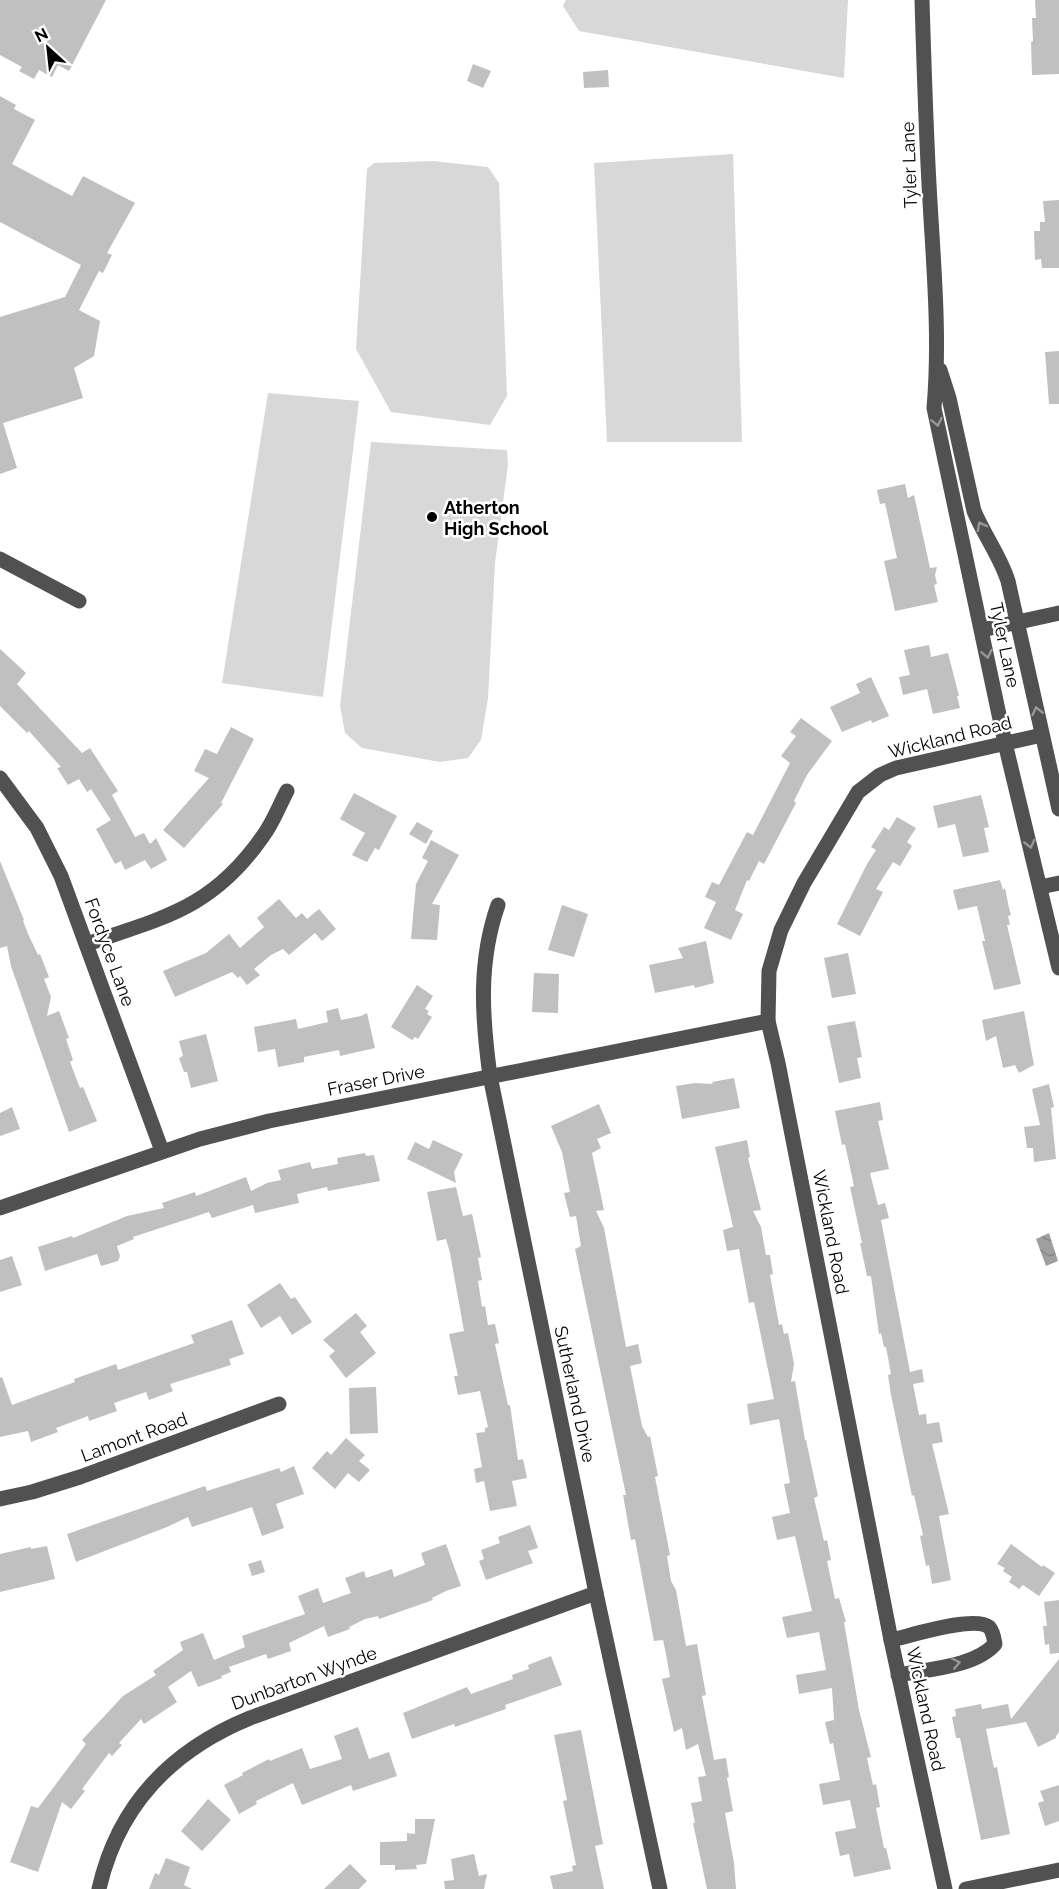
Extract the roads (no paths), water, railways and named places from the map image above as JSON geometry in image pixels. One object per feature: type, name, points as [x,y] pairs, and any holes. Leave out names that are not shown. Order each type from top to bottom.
[{"type":"street","name":"Tyler Lane","points":[[922,0],[938,364],[934,408],[1005,743],[1059,968]]},
{"type":"street","name":"Tyler Lane","points":[[938,364],[950,398],[974,511],[1002,562],[1059,809]]},
{"type":"street","points":[[943,447],[960,444]]},
{"type":"street","points":[[0,559],[79,601]]},
{"type":"street","points":[[982,630],[1059,613]]},
{"type":"street","name":"Wickland Road","points":[[945,1889],[898,1675],[768,1021],[769,971],[782,930],[804,883],[858,792],[879,775],[896,768],[1042,735]]},
{"type":"street","name":"Fordyce Lane","points":[[0,778],[20,802],[49,849],[87,944],[162,1151]]},
{"type":"street","points":[[87,944],[175,914],[219,886],[239,868],[264,834],[287,791]]},
{"type":"street","points":[[1040,887],[1059,883]]},
{"type":"street","name":"Sutherland Drive","points":[[498,905],[490,928],[482,985],[484,1030],[490,1077],[596,1593],[660,1889]]},
{"type":"street","name":"Fraser Drive","points":[[0,1208],[162,1151],[268,1121],[768,1021]]},
{"type":"street","name":"Lamont Road","points":[[0,1499],[80,1477],[279,1404]]},
{"type":"street","name":"Dunbarton Wynde","points":[[99,1889],[110,1853],[134,1808],[166,1770],[204,1740],[250,1718],[596,1593]]},
{"type":"street","points":[[891,1640],[965,1623],[981,1623],[990,1628],[994,1636],[995,1644],[987,1653],[969,1661],[898,1675]]},
{"type":"street","points":[[966,1889],[1059,1870]]},
{"type":"water","points":[[1049,1233],[1058,1261],[1046,1266],[1036,1239]]},
{"type":"place","name":"Atherton High School","points":[[432,517]]}]
